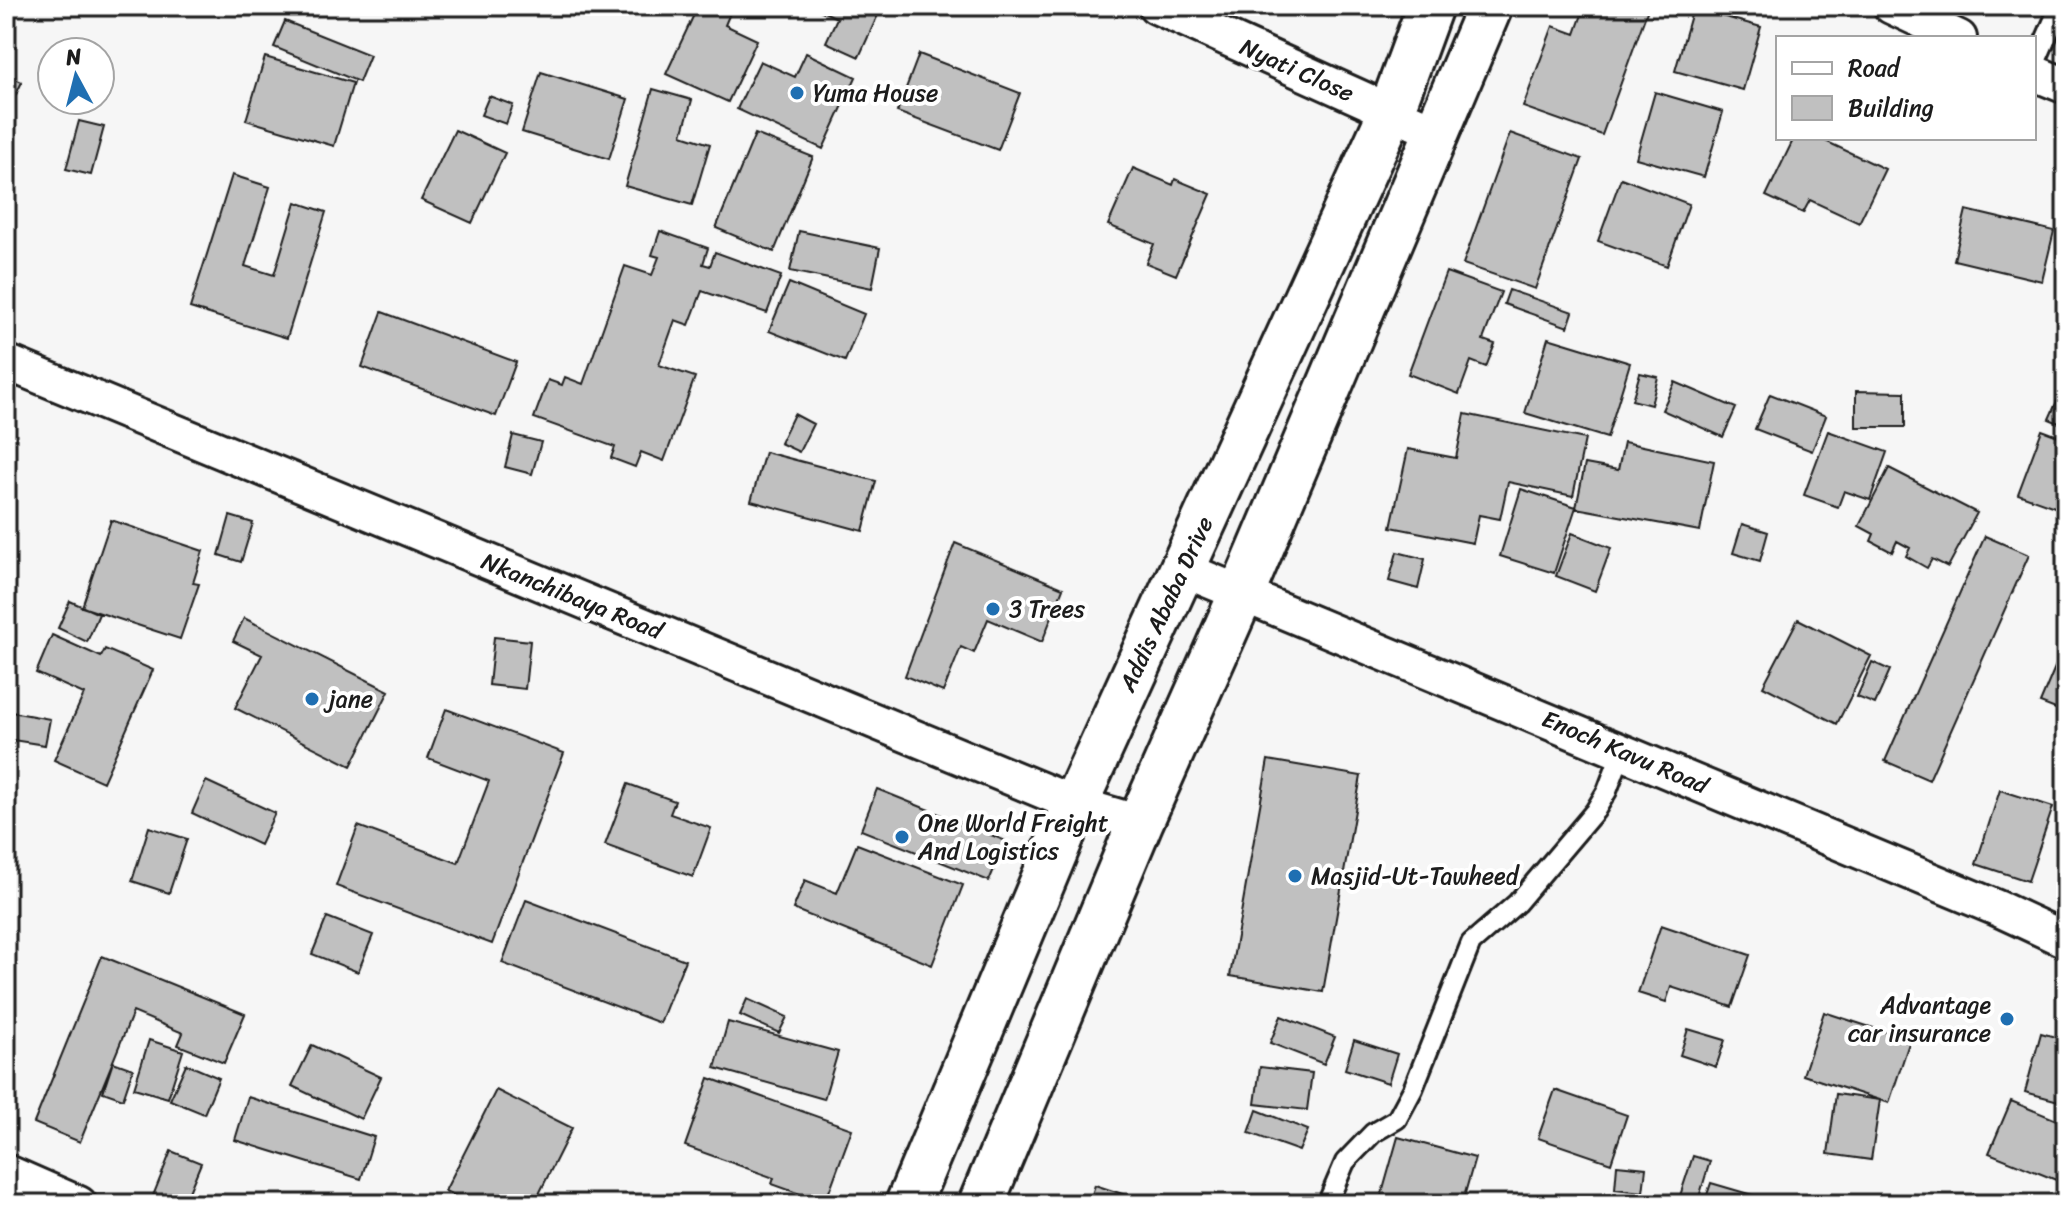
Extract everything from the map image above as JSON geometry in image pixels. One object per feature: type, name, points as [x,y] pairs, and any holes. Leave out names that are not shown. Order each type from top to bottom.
[{"type":"main road","name":"Addis Ababa Drive","points":[[908,1204],[1075,804],[1391,112],[1430,6]]},
{"type":"main road","points":[[981,1204],[1140,823],[1242,593],[1490,6]]},
{"type":"street","name":"Nyati Close","points":[[1156,6],[1438,133]]},
{"type":"street","points":[[1891,6],[1955,36]]},
{"type":"street","points":[[2036,74],[2066,86]]},
{"type":"street","name":"Nkanchibaya Road","points":[[6,362],[1075,804],[1140,823]]},
{"type":"street","name":"Enoch Kavu Road","points":[[1182,569],[1997,908],[2066,940]]},
{"type":"street","points":[[6,1172],[79,1204]]},
{"type":"lane","points":[[2036,61],[2060,6]]},
{"type":"lane","points":[[1327,1204],[1345,1162],[1373,1133],[1397,1119],[1471,943],[1517,903],[1595,811],[1607,791],[1622,751]]},
{"type":"building","points":[[698,6],[733,6],[725,25],[757,40],[728,102],[666,74]]},
{"type":"building","points":[[811,6],[882,6],[859,57],[826,42],[837,18]]},
{"type":"building","points":[[1292,6],[1310,6],[1307,13]]},
{"type":"building","points":[[1585,6],[1649,6],[1602,135],[1523,107],[1553,26],[1575,34]]},
{"type":"building","points":[[1693,8],[1761,27],[1743,90],[1675,71]]},
{"type":"building","points":[[285,21],[370,55],[359,82],[274,47]]},
{"type":"building","name":"Yuma House","points":[[806,53],[856,77],[823,149],[737,109],[760,61],[795,77]]},
{"type":"building","points":[[919,54],[1020,93],[998,150],[897,112]]},
{"type":"building","points":[[265,57],[353,83],[334,146],[246,120]]},
{"type":"building","points":[[541,72],[628,99],[609,159],[522,132]]},
{"type":"building","points":[[6,75],[22,82],[6,115]]},
{"type":"building","points":[[653,89],[692,100],[682,135],[710,144],[692,205],[625,186]]},
{"type":"building","points":[[1655,92],[1723,112],[1704,177],[1636,158]]},
{"type":"building","points":[[489,96],[513,105],[506,124],[481,115]]},
{"type":"building","points":[[79,121],[104,127],[91,175],[66,169]]},
{"type":"building","points":[[455,130],[505,153],[472,223],[421,200]]},
{"type":"building","points":[[1510,133],[1582,159],[1535,289],[1463,264]]},
{"type":"building","points":[[755,134],[813,157],[774,252],[716,228]]},
{"type":"building","points":[[1793,140],[1823,140],[1885,169],[1859,223],[1810,200],[1803,213],[1766,196]]},
{"type":"building","points":[[1133,168],[1173,185],[1175,179],[1211,194],[1176,275],[1146,263],[1154,244],[1108,225]]},
{"type":"building","points":[[232,175],[270,187],[245,266],[274,275],[296,202],[326,212],[287,338],[190,308]]},
{"type":"building","points":[[1621,178],[1689,204],[1667,266],[1598,241]]},
{"type":"building","points":[[1966,210],[2054,231],[2042,281],[1954,260]]},
{"type":"building","points":[[660,231],[708,248],[703,264],[710,266],[715,252],[781,276],[767,313],[702,291],[689,325],[675,320],[659,365],[695,377],[664,461],[641,452],[635,467],[611,458],[615,447],[534,418],[548,380],[562,385],[565,377],[583,384],[625,266],[652,275],[659,257],[652,255]]},
{"type":"building","points":[[799,231],[880,248],[872,288],[790,271]]},
{"type":"building","points":[[1446,272],[1501,292],[1483,340],[1495,344],[1486,367],[1471,361],[1459,394],[1408,374]]},
{"type":"building","points":[[789,283],[864,314],[845,361],[769,331]]},
{"type":"building","points":[[1509,290],[1573,312],[1568,327],[1504,304]]},
{"type":"building","points":[[382,312],[516,362],[496,416],[362,367]]},
{"type":"building","points":[[1548,338],[1630,363],[1607,438],[1525,413]]},
{"type":"building","points":[[1640,373],[1658,377],[1651,405],[1632,400]]},
{"type":"building","points":[[2066,381],[2066,426],[2049,419]]},
{"type":"building","points":[[1675,382],[1736,408],[1723,437],[1662,410]]},
{"type":"building","points":[[1856,391],[1905,392],[1905,427],[1856,427]]},
{"type":"building","points":[[1770,394],[1826,416],[1812,451],[1755,429]]},
{"type":"building","points":[[794,414],[813,424],[799,452],[780,443]]},
{"type":"building","points":[[1465,414],[1585,439],[1573,496],[1508,482],[1500,519],[1479,515],[1473,543],[1391,527],[1408,449],[1456,458]]},
{"type":"building","points":[[2042,430],[2066,439],[2066,511],[2018,494]]},
{"type":"building","points":[[1828,431],[1887,452],[1870,500],[1844,491],[1838,507],[1804,495]]},
{"type":"building","points":[[513,435],[541,442],[532,474],[505,467]]},
{"type":"building","points":[[1624,442],[1714,461],[1700,531],[1576,508],[1585,464],[1618,470]]},
{"type":"building","points":[[765,452],[876,481],[863,531],[751,501]]},
{"type":"building","points":[[1889,468],[1977,513],[1948,567],[1932,559],[1927,568],[1906,556],[1910,548],[1897,541],[1892,552],[1871,541],[1874,534],[1859,526]]},
{"type":"building","points":[[1521,489],[1576,507],[1554,573],[1500,556]]},
{"type":"building","points":[[230,516],[253,523],[241,562],[219,555]]},
{"type":"building","points":[[111,520],[203,551],[193,583],[199,584],[180,639],[82,607]]},
{"type":"building","points":[[1742,524],[1768,532],[1760,561],[1733,553]]},
{"type":"building","points":[[1572,533],[1611,548],[1595,591],[1556,576]]},
{"type":"building","points":[[1985,536],[2029,555],[1929,780],[1885,761]]},
{"type":"building","name":"3 Trees","points":[[955,543],[1063,588],[1042,642],[988,619],[974,653],[961,647],[943,692],[905,676]]},
{"type":"building","points":[[1397,552],[1425,559],[1418,589],[1389,581]]},
{"type":"building","points":[[70,601],[99,614],[87,642],[58,628]]},
{"type":"building","name":"jane","points":[[244,618],[389,691],[351,766],[235,708],[262,655],[233,641]]},
{"type":"building","points":[[1798,619],[1871,656],[1837,724],[1763,686]]},
{"type":"building","points":[[52,635],[101,657],[105,649],[153,670],[103,782],[54,760],[84,694],[36,673]]},
{"type":"building","points":[[494,637],[530,641],[525,689],[489,685]]},
{"type":"building","points":[[2066,641],[2066,713],[2040,703]]},
{"type":"building","points":[[1872,662],[1890,670],[1875,704],[1857,697]]},
{"type":"building","points":[[446,709],[564,753],[492,944],[336,886],[358,826],[458,863],[489,781],[428,758]]},
{"type":"building","points":[[6,711],[50,719],[45,745],[6,739]]},
{"type":"building","name":"Masjid-Ut-Tawheed","points":[[1268,760],[1361,776],[1323,992],[1230,976]]},
{"type":"building","points":[[206,781],[275,813],[260,845],[192,813]]},
{"type":"building","points":[[628,784],[675,801],[670,814],[711,828],[693,877],[605,845]]},
{"type":"building","points":[[877,789],[1006,841],[989,881],[861,830]]},
{"type":"building","points":[[2000,790],[2053,807],[2028,881],[1976,864]]},
{"type":"building","points":[[149,827],[187,839],[169,893],[132,881]]},
{"type":"building","points":[[857,844],[963,885],[932,965],[793,909],[805,880],[837,893]]},
{"type":"building","points":[[526,900],[685,960],[660,1023],[502,963]]},
{"type":"building","points":[[327,917],[373,935],[358,972],[312,954]]},
{"type":"building","points":[[1661,925],[1750,955],[1732,1007],[1671,987],[1666,1002],[1638,993]]},
{"type":"building","points":[[102,956],[245,1014],[224,1063],[178,1045],[183,1033],[133,1012],[80,1142],[34,1123]]},
{"type":"building","points":[[6,958],[15,961],[6,992]]},
{"type":"building","points":[[747,999],[787,1017],[779,1033],[740,1015]]},
{"type":"building","points":[[1824,1012],[1910,1040],[1889,1103],[1803,1075]]},
{"type":"building","points":[[1281,1016],[1335,1037],[1324,1064],[1270,1043]]},
{"type":"building","points":[[728,1022],[838,1052],[824,1099],[715,1068]]},
{"type":"building","points":[[1688,1029],[1725,1040],[1716,1067],[1680,1055]]},
{"type":"building","points":[[2041,1033],[2066,1040],[2066,1103],[2025,1092]]},
{"type":"building","points":[[149,1040],[183,1051],[168,1098],[134,1088]]},
{"type":"building","points":[[1354,1040],[1397,1054],[1388,1083],[1345,1069]]},
{"type":"building","points":[[312,1045],[381,1077],[361,1119],[292,1086]]},
{"type":"building","points":[[113,1062],[133,1069],[123,1099],[103,1092]]},
{"type":"building","points":[[186,1064],[219,1078],[204,1114],[170,1100]]},
{"type":"building","points":[[1260,1067],[1312,1073],[1307,1110],[1255,1104]]},
{"type":"building","points":[[709,1078],[852,1129],[825,1203],[772,1184],[774,1178],[685,1146]]},
{"type":"building","points":[[496,1090],[572,1128],[534,1204],[472,1204],[445,1191]]},
{"type":"building","points":[[1555,1090],[1627,1115],[1611,1163],[1538,1138]]},
{"type":"building","points":[[1836,1094],[1880,1100],[1871,1160],[1828,1154]]},
{"type":"building","points":[[248,1097],[374,1137],[361,1179],[235,1140]]},
{"type":"building","points":[[2011,1101],[2066,1124],[2066,1184],[1989,1153]]},
{"type":"building","points":[[1257,1110],[1308,1130],[1299,1151],[1249,1133]]},
{"type":"building","points":[[1398,1137],[1475,1158],[1462,1204],[1379,1204]]},
{"type":"building","points":[[171,1151],[201,1163],[184,1204],[151,1201]]},
{"type":"building","points":[[1693,1156],[1710,1161],[1697,1204],[1683,1204],[1678,1202]]},
{"type":"building","points":[[1617,1165],[1646,1168],[1643,1192],[1615,1189]]},
{"type":"building","points":[[1711,1183],[1783,1204],[1704,1204]]},
{"type":"building","points":[[1095,1185],[1153,1204],[1089,1204]]},
{"type":"building","points":[[1974,1194],[2005,1204],[1971,1204]]},
{"type":"place","name":"Yuma House","points":[[797,93]]},
{"type":"place","name":"3 Trees","points":[[993,609]]},
{"type":"place","name":"jane","points":[[312,699]]},
{"type":"place","name":"One World Freight And Logistics","points":[[902,837]]},
{"type":"place","name":"Masjid-Ut-Tawheed","points":[[1295,876]]},
{"type":"place","name":"Advantage car insurance","points":[[2007,1019]]}]
